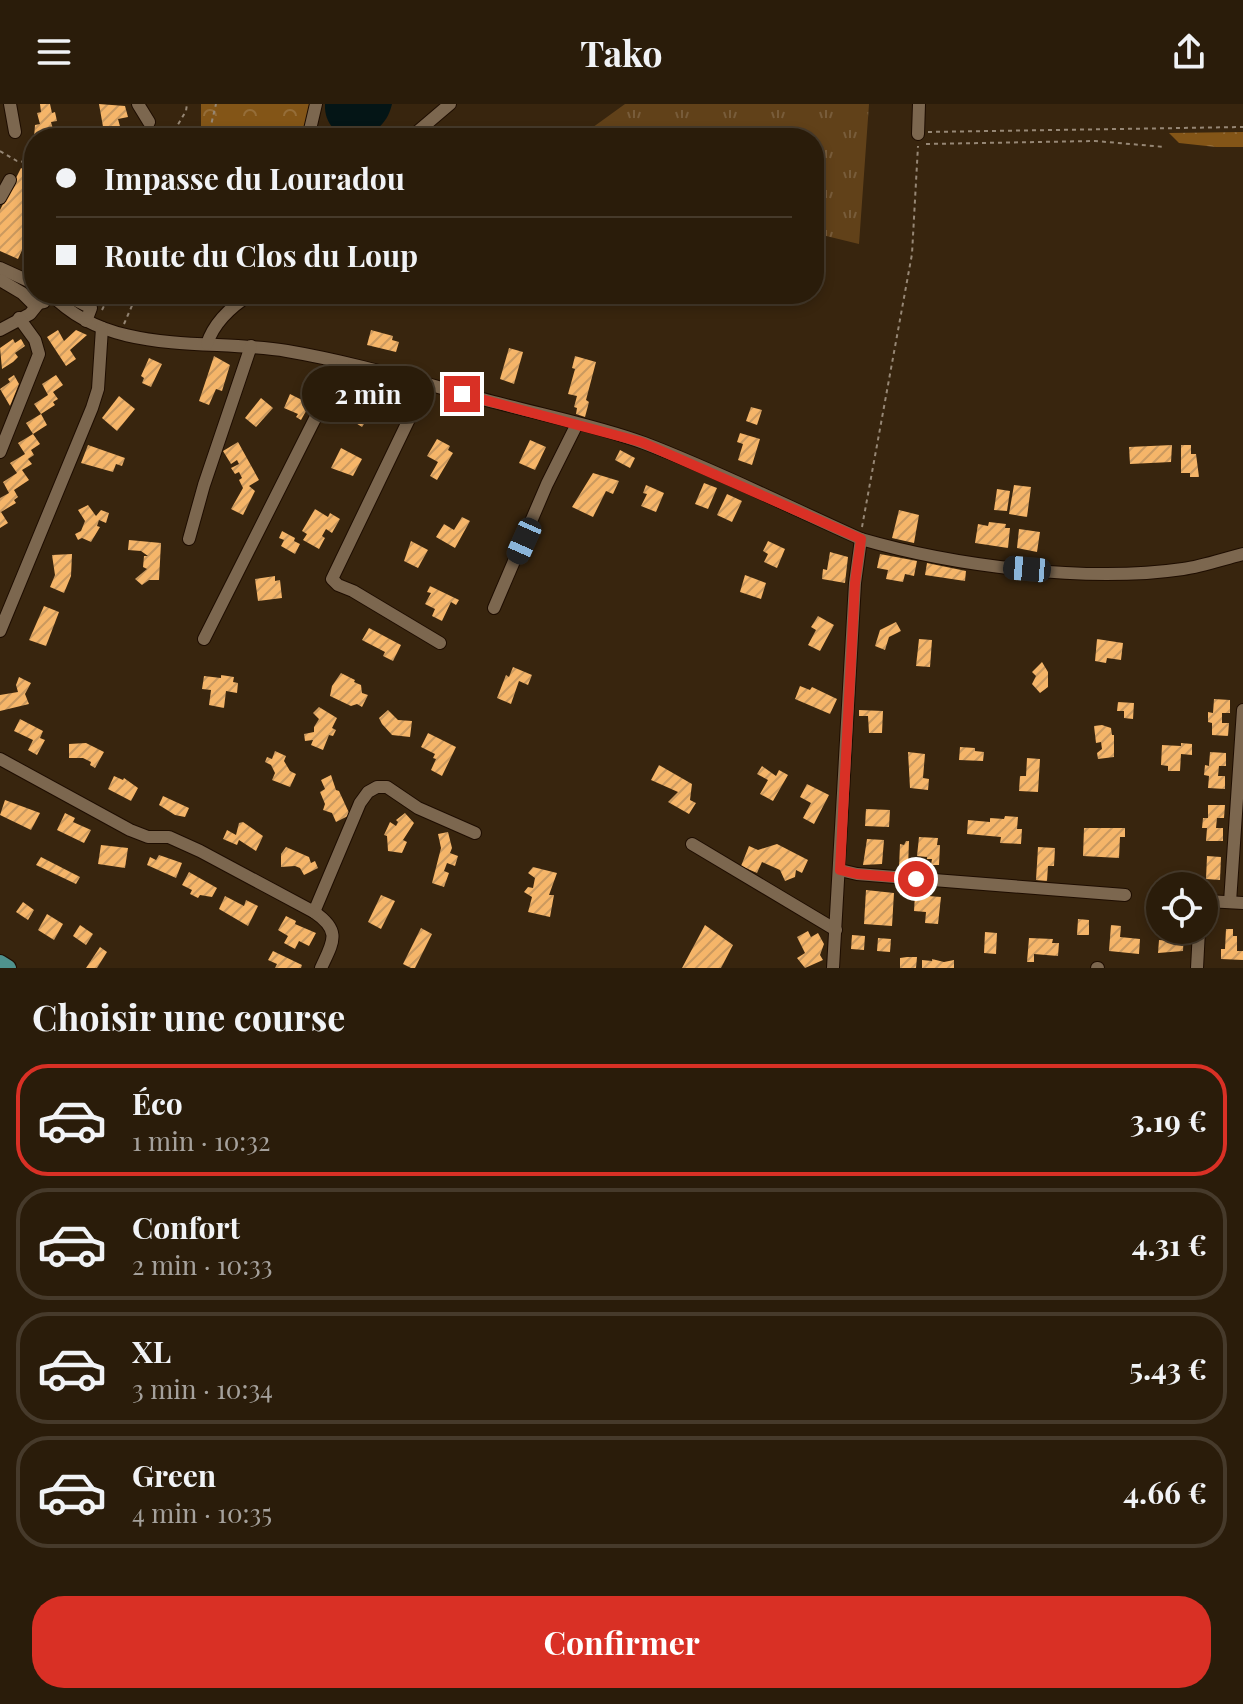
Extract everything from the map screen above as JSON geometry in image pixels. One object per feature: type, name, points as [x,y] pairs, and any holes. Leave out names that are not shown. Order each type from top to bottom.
[{"type":"main road","points":[[0,963],[8,968]]},
{"type":"street","points":[[10,104],[15,132]]},
{"type":"street","points":[[138,104],[149,122]]},
{"type":"street","points":[[310,128],[316,104]]},
{"type":"street","points":[[422,128],[450,104]]},
{"type":"street","points":[[918,134],[919,104]]},
{"type":"street","points":[[0,198],[10,180]]},
{"type":"street","points":[[0,268],[24,279]]},
{"type":"street","points":[[0,280],[24,292]]},
{"type":"street","points":[[0,330],[34,304]]},
{"type":"street","points":[[52,304],[95,325],[120,332],[160,341],[251,346],[343,363],[641,442],[861,539],[932,556],[1050,571],[1150,572],[1185,568],[1243,554]]},
{"type":"street","points":[[0,631],[98,389],[95,325],[91,308],[83,304]]},
{"type":"street","points":[[207,344],[210,334],[237,304]]},
{"type":"street","points":[[0,452],[39,354],[35,340],[19,318]]},
{"type":"street","points":[[189,539],[251,346]]},
{"type":"street","points":[[204,639],[343,363]]},
{"type":"street","points":[[426,384],[332,579],[440,643]]},
{"type":"street","points":[[494,608],[547,484],[577,424]]},
{"type":"street","points":[[833,968],[855,583],[861,539]]},
{"type":"street","points":[[1236,903],[1242,710]]},
{"type":"street","points":[[0,759],[130,830],[148,837],[169,837],[314,912],[330,925],[333,933],[333,942],[321,968]]},
{"type":"street","points":[[314,912],[360,803],[368,792],[377,787],[387,787],[418,808],[475,833]]},
{"type":"street","points":[[692,844],[836,930]]},
{"type":"street","points":[[840,870],[857,874],[1125,895]]},
{"type":"street","points":[[1197,968],[1198,944]]},
{"type":"path","points":[[176,128],[187,104]]},
{"type":"path","points":[[210,128],[216,104]]},
{"type":"path","points":[[918,134],[1243,127]]},
{"type":"path","points":[[861,539],[912,254],[918,144],[1095,141],[1165,147]]},
{"type":"path","points":[[0,151],[24,162]]},
{"type":"path","points":[[120,332],[133,304]]},
{"type":"green space","points":[[201,104],[311,104],[306,128],[201,128]]},
{"type":"green space","points":[[625,104],[869,104],[859,244],[824,235],[824,128],[592,128]]},
{"type":"green space","points":[[1243,132],[1243,147],[1179,143],[1169,133]]},
{"type":"shaded area","points":[[325,104],[392,104],[386,119],[378,128],[333,128],[327,118]]},
{"type":"building","points":[[40,104],[50,104],[57,121],[51,122],[53,128],[35,128],[40,124],[37,113],[41,112]]},
{"type":"building","points":[[99,104],[125,106],[128,117],[118,119],[120,128],[103,128]]},
{"type":"building","points":[[21,168],[24,170],[24,246],[18,259],[0,251],[0,210]]},
{"type":"building","points":[[58,330],[64,341],[76,330],[87,335],[70,350],[76,359],[66,366],[47,337]]},
{"type":"building","points":[[371,330],[393,336],[392,340],[399,342],[396,352],[367,345]]},
{"type":"building","points":[[13,339],[15,343],[21,339],[25,346],[15,353],[18,357],[13,362],[2,369],[0,348]]},
{"type":"building","points":[[509,348],[523,352],[514,384],[500,379]]},
{"type":"building","points":[[214,356],[230,365],[222,391],[216,389],[209,405],[199,401]]},
{"type":"building","points":[[575,356],[596,362],[585,417],[576,414],[577,396],[568,394]]},
{"type":"building","points":[[149,358],[162,364],[151,387],[142,383],[144,378],[141,376]]},
{"type":"building","points":[[14,375],[19,384],[10,406],[0,389]]},
{"type":"building","points":[[56,375],[63,385],[53,392],[58,399],[53,402],[55,405],[41,414],[34,404],[48,395],[42,384]]},
{"type":"building","points":[[290,394],[310,404],[301,420],[296,417],[298,414],[284,408]]},
{"type":"building","points":[[119,396],[135,409],[117,431],[102,418]]},
{"type":"building","points":[[261,398],[273,408],[256,427],[245,418]]},
{"type":"building","points":[[363,398],[385,411],[378,422],[369,416],[362,427],[351,420]]},
{"type":"building","points":[[751,407],[762,410],[757,425],[746,421]]},
{"type":"building","points":[[41,414],[47,425],[33,434],[26,423]]},
{"type":"building","points":[[740,433],[760,439],[752,465],[738,460],[743,444],[737,442]]},
{"type":"building","points":[[33,434],[40,444],[31,450],[34,455],[28,459],[32,464],[22,470],[29,480],[14,490],[18,497],[14,500],[16,503],[1,512],[8,523],[0,528],[0,498],[9,493],[3,482],[17,473],[10,463],[25,454],[18,443]]},
{"type":"building","points":[[437,439],[450,446],[448,450],[453,453],[437,480],[430,476],[438,462],[427,456]]},
{"type":"building","points":[[530,440],[546,447],[535,470],[519,463]]},
{"type":"building","points":[[238,442],[259,480],[249,486],[255,491],[243,515],[231,509],[243,488],[239,472],[235,474],[231,468],[239,464],[237,460],[231,464],[223,451]]},
{"type":"building","points":[[88,445],[125,458],[122,466],[116,464],[113,472],[81,463]]},
{"type":"building","points":[[1172,445],[1171,462],[1130,464],[1129,447]]},
{"type":"building","points":[[1181,445],[1191,445],[1191,454],[1196,454],[1199,477],[1181,473]]},
{"type":"building","points":[[341,448],[362,459],[353,476],[331,468]]},
{"type":"building","points":[[620,450],[635,458],[630,468],[615,460]]},
{"type":"building","points":[[593,473],[619,481],[613,494],[606,491],[593,517],[572,507]]},
{"type":"building","points":[[704,483],[717,488],[708,509],[695,504]]},
{"type":"building","points":[[646,485],[664,493],[656,512],[641,506],[647,494],[643,493]]},
{"type":"building","points":[[1014,485],[1031,487],[1027,517],[1009,514]]},
{"type":"building","points":[[997,489],[1010,491],[1007,511],[994,510]]},
{"type":"building","points":[[727,494],[742,501],[732,522],[717,515]]},
{"type":"building","points":[[88,505],[96,516],[101,510],[109,513],[106,523],[99,520],[97,526],[100,527],[91,542],[82,538],[78,540],[75,534],[81,531],[85,521],[78,510]]},
{"type":"building","points":[[315,509],[328,517],[330,513],[340,519],[332,533],[326,529],[319,549],[303,540],[307,534],[302,531]]},
{"type":"building","points":[[899,510],[919,515],[914,543],[892,538]]},
{"type":"building","points":[[462,517],[470,521],[455,548],[436,537],[444,524],[454,530]]},
{"type":"building","points":[[989,522],[1006,524],[1005,528],[1010,528],[1008,548],[975,543],[978,524],[988,526]]},
{"type":"building","points":[[1019,529],[1040,532],[1037,552],[1017,548]]},
{"type":"building","points":[[282,531],[300,544],[295,554],[281,546],[284,540],[279,538]]},
{"type":"building","points":[[129,540],[161,543],[159,580],[149,580],[142,585],[135,579],[147,569],[143,567],[144,556],[148,556],[141,551],[128,550]]},
{"type":"building","points":[[411,541],[428,550],[418,568],[404,561]]},
{"type":"building","points":[[768,541],[785,549],[777,568],[764,562],[768,554],[763,551]]},
{"type":"building","points":[[830,552],[848,557],[845,583],[822,579]]},
{"type":"building","points":[[72,554],[71,576],[64,593],[50,587],[55,575],[52,555]]},
{"type":"building","points":[[880,554],[917,561],[914,576],[905,574],[903,582],[886,579],[888,570],[877,568]]},
{"type":"building","points":[[927,563],[966,571],[965,581],[925,575]]},
{"type":"building","points":[[745,575],[766,583],[761,599],[740,592]]},
{"type":"building","points":[[275,576],[275,581],[280,580],[282,598],[258,601],[255,579]]},
{"type":"building","points":[[430,586],[459,600],[456,605],[451,602],[442,621],[432,616],[435,609],[425,604],[431,593],[427,592]]},
{"type":"building","points":[[44,606],[59,612],[46,646],[29,640]]},
{"type":"building","points":[[818,616],[834,625],[820,651],[808,645],[816,630],[811,627]]},
{"type":"building","points":[[896,622],[901,631],[889,637],[885,650],[875,646],[880,630]]},
{"type":"building","points":[[369,628],[401,645],[393,661],[383,656],[385,652],[362,640]]},
{"type":"building","points":[[919,639],[932,640],[930,667],[916,666]]},
{"type":"building","points":[[1097,639],[1123,643],[1121,660],[1107,658],[1106,663],[1095,661]]},
{"type":"building","points":[[1042,662],[1048,672],[1048,687],[1040,693],[1032,684],[1036,676],[1032,672]]},
{"type":"building","points":[[513,667],[532,675],[528,685],[519,681],[511,704],[497,698],[506,675],[509,677]]},
{"type":"building","points":[[341,673],[355,680],[361,685],[362,693],[368,695],[362,707],[357,704],[351,706],[330,696],[332,686]]},
{"type":"building","points":[[221,675],[234,677],[233,682],[238,683],[237,693],[226,691],[224,708],[209,705],[211,690],[202,689],[204,676],[221,678]]},
{"type":"building","points":[[19,677],[31,683],[25,694],[29,704],[0,711],[0,695],[18,692],[16,685]]},
{"type":"building","points":[[800,686],[810,690],[812,687],[837,699],[830,714],[795,699]]},
{"type":"building","points":[[1214,699],[1230,700],[1230,713],[1222,713],[1222,723],[1229,723],[1228,736],[1212,735],[1208,712],[1213,713]]},
{"type":"building","points":[[1118,702],[1134,703],[1133,719],[1124,718],[1124,711],[1117,711]]},
{"type":"building","points":[[319,707],[337,718],[332,728],[336,730],[333,736],[329,735],[323,750],[311,745],[313,740],[305,741],[304,734],[314,732],[319,719],[313,713]]},
{"type":"building","points":[[388,710],[398,720],[412,721],[410,737],[392,735],[382,724],[379,718]]},
{"type":"building","points":[[859,710],[883,711],[882,733],[869,733],[868,716],[859,716]]},
{"type":"building","points":[[20,719],[43,731],[40,738],[45,740],[37,755],[28,750],[33,740],[14,731]]},
{"type":"building","points":[[1094,726],[1111,728],[1114,735],[1114,757],[1098,759],[1097,753],[1102,749],[1101,742],[1096,743]]},
{"type":"building","points":[[428,733],[456,747],[442,776],[431,770],[435,754],[421,747]]},
{"type":"building","points":[[86,743],[104,752],[95,768],[83,758],[69,758],[69,744]]},
{"type":"building","points":[[1181,743],[1192,744],[1192,755],[1181,754],[1180,771],[1168,771],[1168,766],[1161,765],[1162,745],[1181,746]]},
{"type":"building","points":[[960,747],[984,752],[983,761],[959,760]]},
{"type":"building","points":[[275,751],[286,756],[284,761],[296,774],[290,787],[272,780],[275,773],[271,765],[265,762],[267,757],[272,759]]},
{"type":"building","points":[[908,752],[925,754],[923,778],[929,779],[928,790],[910,788]]},
{"type":"building","points":[[1210,752],[1226,753],[1226,766],[1219,766],[1218,776],[1225,776],[1225,789],[1208,788],[1209,776],[1204,775],[1205,765],[1209,766]]},
{"type":"building","points":[[1027,758],[1040,759],[1038,792],[1019,791],[1020,776],[1026,776]]},
{"type":"building","points":[[659,765],[692,784],[690,800],[696,803],[689,814],[668,802],[678,792],[651,780]]},
{"type":"building","points":[[762,766],[776,776],[779,770],[788,775],[773,801],[760,794],[768,780],[757,774]]},
{"type":"building","points":[[331,775],[350,815],[336,822],[332,813],[323,810],[325,804],[320,792],[325,789],[321,780]]},
{"type":"building","points":[[114,776],[124,778],[138,788],[131,801],[108,789]]},
{"type":"building","points":[[807,784],[829,795],[814,824],[803,818],[811,803],[800,797]]},
{"type":"building","points":[[163,796],[189,808],[185,817],[159,805]]},
{"type":"building","points":[[5,800],[40,813],[31,830],[0,815]]},
{"type":"building","points":[[1208,805],[1225,805],[1224,818],[1217,818],[1216,828],[1223,828],[1223,841],[1206,841],[1207,828],[1202,828],[1203,818],[1208,818]]},
{"type":"building","points":[[866,809],[890,810],[889,827],[865,826]]},
{"type":"building","points":[[65,813],[75,818],[73,822],[91,830],[84,843],[57,830]]},
{"type":"building","points":[[405,813],[414,823],[403,840],[407,842],[402,853],[388,851],[387,836],[384,835],[390,822],[396,826],[396,820]]},
{"type":"building","points":[[1005,816],[1018,817],[1017,829],[1022,829],[1021,844],[1000,843],[1001,837],[967,834],[968,820],[990,822],[990,818],[1004,819]]},
{"type":"building","points":[[243,822],[263,836],[256,851],[239,840],[237,845],[223,839],[227,830],[236,835],[239,823]]},
{"type":"building","points":[[1084,828],[1125,828],[1125,837],[1120,837],[1119,858],[1083,856]]},
{"type":"building","points":[[448,832],[452,848],[450,853],[458,856],[455,866],[447,863],[444,871],[449,873],[444,887],[432,883],[441,848],[438,834]]},
{"type":"building","points":[[919,837],[938,838],[939,865],[931,865],[932,859],[917,856]]},
{"type":"building","points":[[867,839],[884,840],[882,864],[863,865]]},
{"type":"building","points":[[909,841],[908,868],[899,868],[900,844],[904,845]]},
{"type":"building","points":[[777,844],[808,860],[802,873],[796,870],[795,877],[785,881],[780,870],[762,862],[757,873],[741,866],[749,846],[758,850]]},
{"type":"building","points":[[101,845],[128,848],[125,868],[98,864]]},
{"type":"building","points":[[286,847],[309,857],[318,868],[304,875],[295,866],[281,867],[281,854]]},
{"type":"building","points":[[1038,847],[1055,848],[1054,866],[1048,866],[1047,881],[1036,880]]},
{"type":"building","points":[[159,855],[182,863],[176,878],[147,865],[150,857],[156,860]]},
{"type":"building","points":[[1207,856],[1221,857],[1220,880],[1218,872],[1206,872]]},
{"type":"building","points":[[41,857],[80,877],[76,884],[36,865]]},
{"type":"building","points":[[533,867],[557,873],[549,895],[554,895],[550,917],[528,912],[532,897],[524,892],[528,887],[533,888],[535,878],[528,873]]},
{"type":"building","points":[[189,872],[217,888],[212,897],[200,895],[198,898],[190,894],[192,890],[182,885]]},
{"type":"building","points":[[866,890],[894,893],[892,926],[864,924]]},
{"type":"building","points":[[381,895],[395,901],[381,929],[368,922]]},
{"type":"building","points":[[915,895],[941,897],[938,924],[925,923],[926,912],[914,911]]},
{"type":"building","points":[[225,896],[244,906],[246,900],[258,906],[248,926],[219,909]]},
{"type":"building","points":[[23,902],[34,910],[28,920],[16,912]]},
{"type":"building","points":[[47,914],[63,924],[54,940],[38,930]]},
{"type":"building","points":[[286,916],[296,921],[295,924],[316,933],[309,946],[299,941],[295,949],[284,943],[288,936],[278,930]]},
{"type":"building","points":[[1078,919],[1089,920],[1089,935],[1077,935]]},
{"type":"building","points":[[80,925],[93,934],[86,945],[73,936]]},
{"type":"building","points":[[705,925],[733,945],[721,968],[682,968]]},
{"type":"building","points":[[1111,925],[1121,926],[1120,937],[1140,939],[1139,954],[1109,951]]},
{"type":"building","points":[[421,928],[432,934],[415,968],[411,968],[403,964]]},
{"type":"building","points":[[1226,929],[1233,929],[1233,936],[1237,936],[1237,951],[1243,951],[1243,960],[1221,959]]},
{"type":"building","points":[[808,931],[811,937],[818,933],[824,944],[820,955],[823,960],[805,968],[797,958],[805,953],[797,937]]},
{"type":"building","points":[[985,932],[997,933],[996,954],[984,953]]},
{"type":"building","points":[[852,935],[865,936],[864,950],[851,949]]},
{"type":"building","points":[[878,938],[891,939],[890,952],[877,951]]},
{"type":"building","points":[[1029,938],[1053,939],[1052,943],[1059,943],[1058,956],[1034,954],[1034,962],[1027,962]]},
{"type":"building","points":[[1159,944],[1183,944],[1183,951],[1158,953]]},
{"type":"building","points":[[100,947],[107,952],[97,968],[86,968]]},
{"type":"building","points":[[273,951],[302,965],[301,968],[275,968],[277,964],[268,960]]},
{"type":"building","points":[[917,957],[916,968],[900,968],[900,958]]},
{"type":"building","points":[[922,960],[944,962],[954,960],[954,968],[922,968]]},
{"type":"route","points":[[462,394],[641,442],[861,539],[855,583],[840,870],[916,879]]}]
